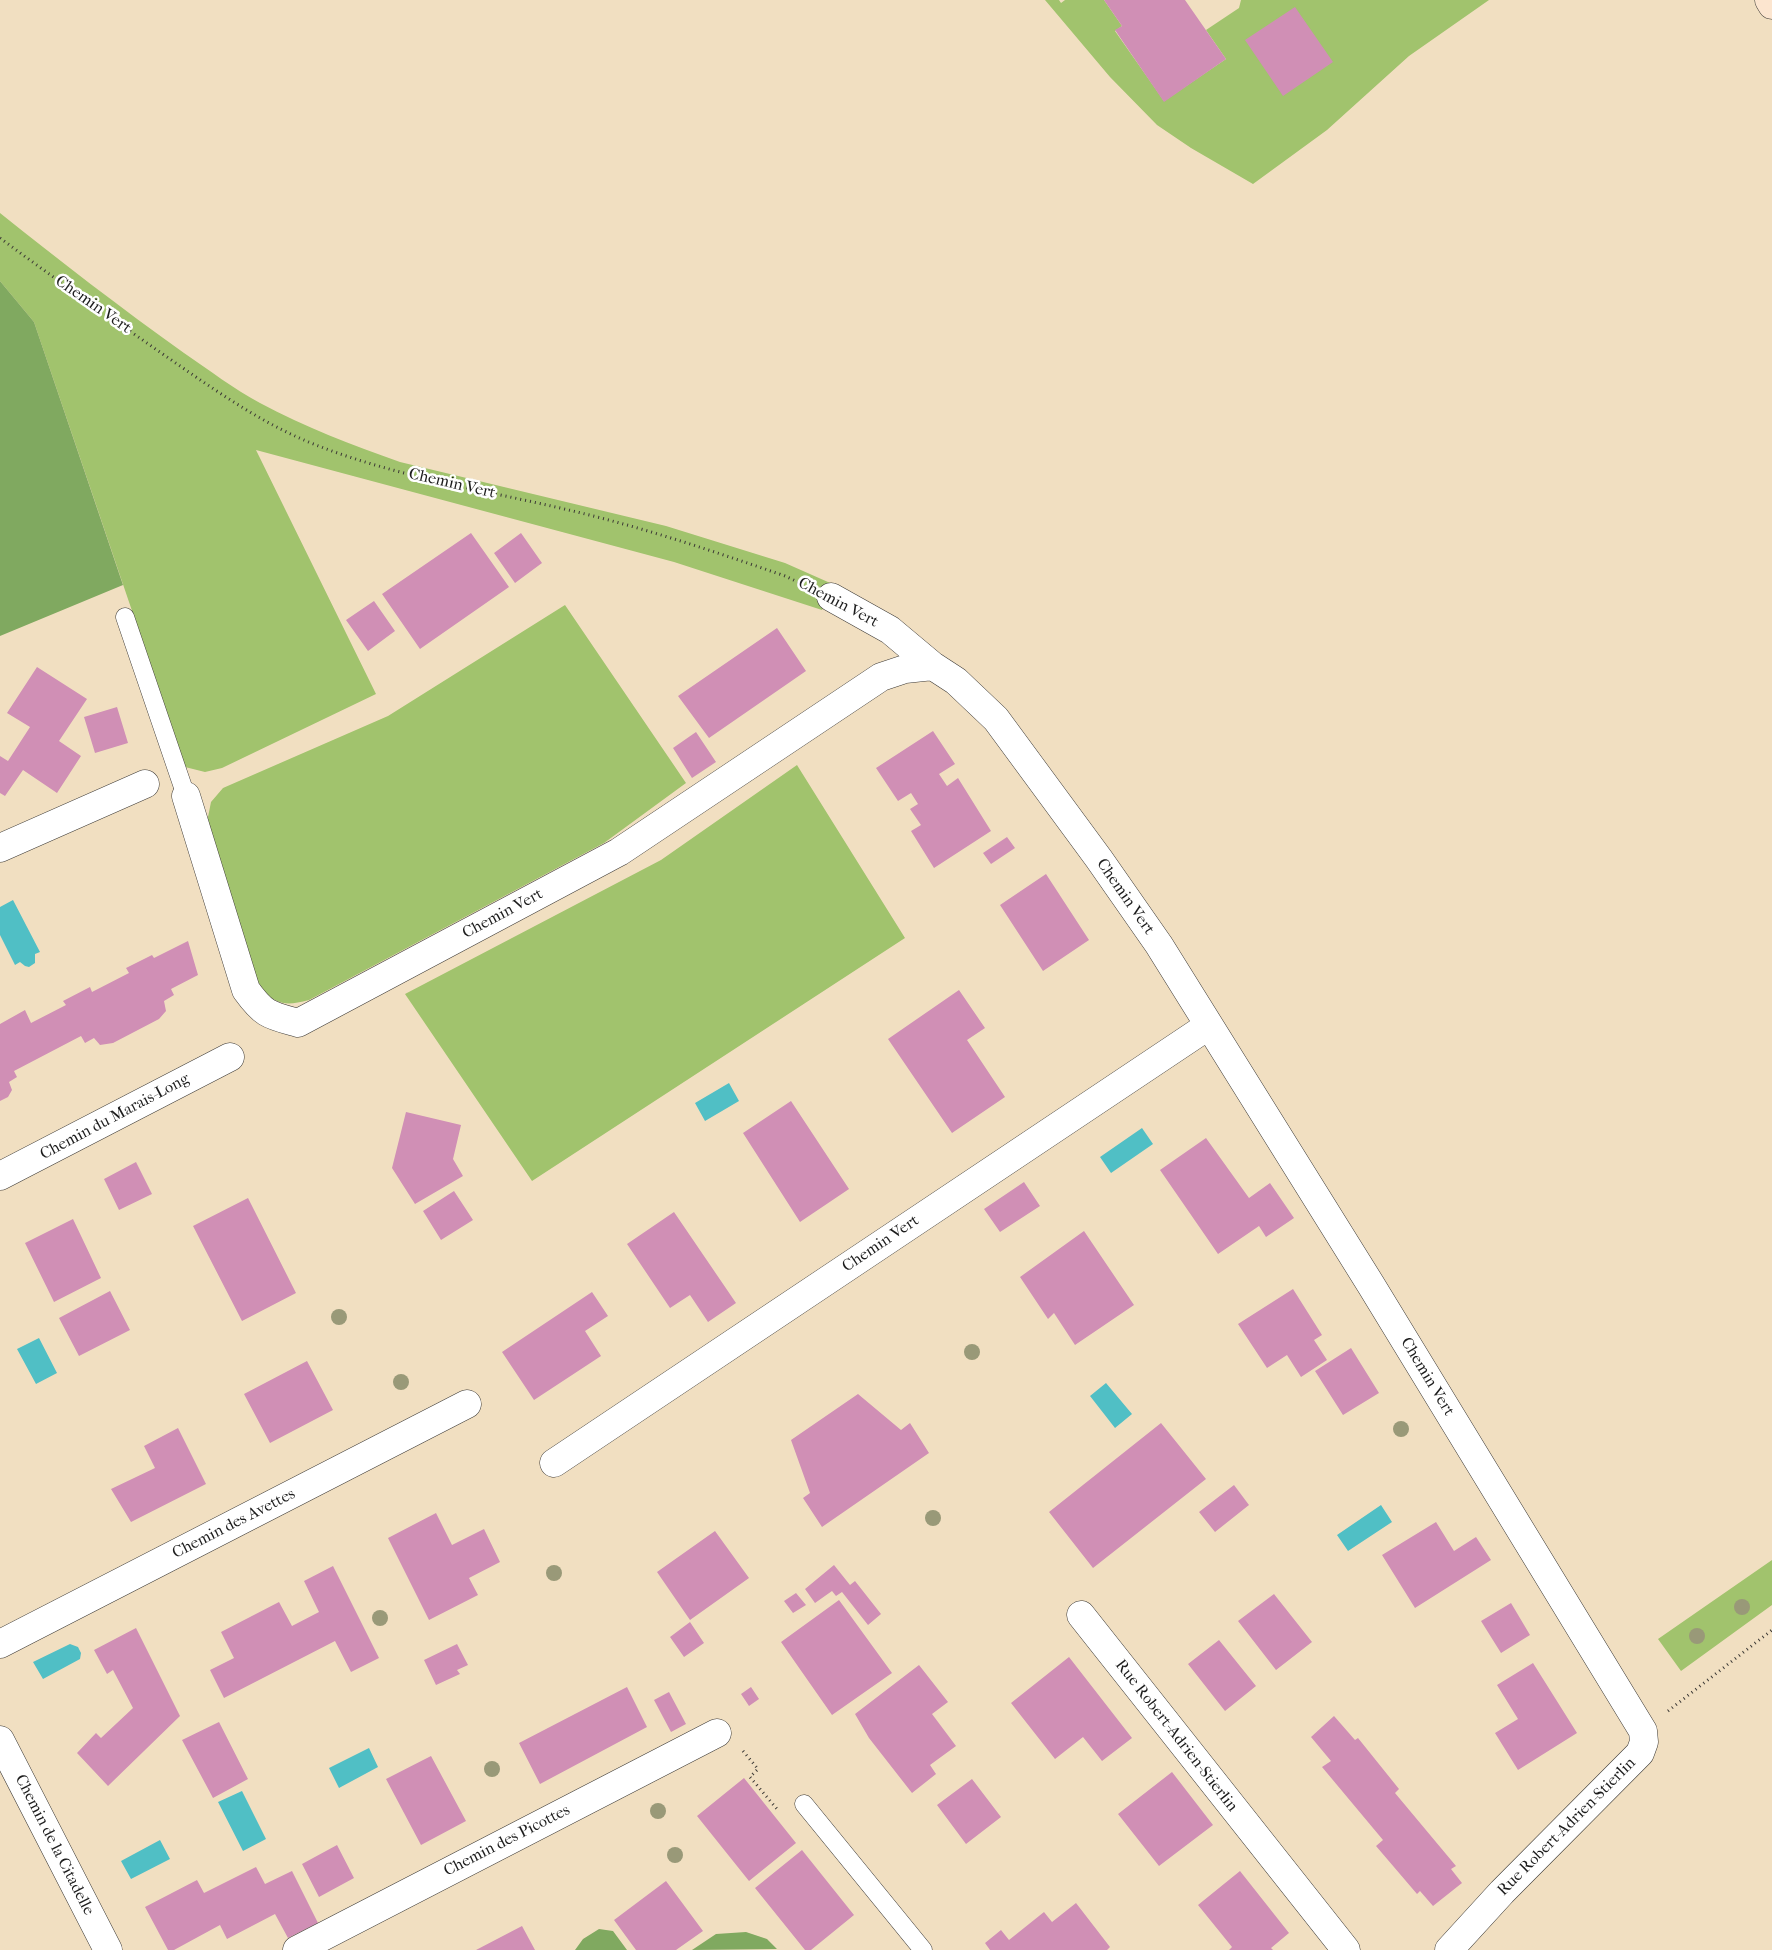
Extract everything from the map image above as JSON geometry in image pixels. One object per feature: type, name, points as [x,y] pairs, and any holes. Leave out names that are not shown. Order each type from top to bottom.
[{"type":"main road","points":[[1769,0],[1772,5]]},
{"type":"street","name":"Chemin Vert","points":[[831,597],[890,630],[933,666],[956,681],[996,719],[1159,945],[1371,1285],[1643,1731]]},
{"type":"street","name":"Chemin Vert","points":[[186,796],[246,990],[257,1005],[271,1016],[298,1023],[619,852],[881,677],[905,669],[933,666]]},
{"type":"street","points":[[0,848],[145,784]]},
{"type":"street","name":"Chemin Vert","points":[[554,1463],[1208,1026]]},
{"type":"street","name":"Chemin du Marais-Long","points":[[0,1176],[230,1057]]},
{"type":"street","name":"Chemin des Avettes","points":[[0,1644],[467,1404]]},
{"type":"street","name":"Rue Robert-Adrien-Stierlin","points":[[1081,1615],[1346,1950]]},
{"type":"street","name":"Rue Robert-Adrien-Stierlin","points":[[1449,1950],[1502,1892],[1640,1753],[1644,1742],[1643,1731]]},
{"type":"street","name":"Chemin des Picottes","points":[[297,1950],[717,1733]]},
{"type":"street","name":"Chemin de la Citadelle","points":[[0,1740],[108,1950]]},
{"type":"lane","points":[[125,617],[186,796]]},
{"type":"lane","points":[[804,1804],[924,1950]]},
{"type":"path","name":"Chemin Vert","points":[[0,238],[107,315],[255,416],[317,446],[382,467],[578,512],[666,535],[785,576],[831,597]]},
{"type":"path","points":[[1643,1731],[1772,1630]]},
{"type":"green space","points":[[1045,0],[1059,0],[1061,3],[1065,0],[1104,0],[1122,26],[1115,31],[1164,101],[1226,59],[1206,30],[1239,8],[1241,0],[1489,0],[1409,56],[1327,130],[1253,184],[1191,148],[1157,125],[1110,77]]},
{"type":"green space","points":[[0,213],[114,302],[184,353],[241,392],[311,428],[400,462],[666,526],[785,563],[837,586],[822,610],[674,562],[256,450],[376,694],[222,768],[205,772],[185,767],[34,322],[0,281]]},
{"type":"green space","points":[[0,281],[34,322],[123,585],[0,636]]},
{"type":"green space","points":[[565,605],[686,783],[604,843],[309,1000],[294,1003],[278,1002],[261,991],[206,827],[211,802],[223,788],[388,716]]},
{"type":"green space","points":[[797,765],[905,938],[532,1181],[405,994],[661,860]]},
{"type":"green space","points":[[1772,1560],[1772,1605],[1681,1671],[1658,1639]]},
{"type":"green space","points":[[599,1929],[613,1931],[627,1950],[575,1950],[583,1939]]},
{"type":"green space","points":[[746,1932],[767,1939],[777,1949],[692,1950],[716,1934]]},
{"type":"water","points":[[13,900],[40,952],[35,954],[35,963],[29,967],[20,962],[15,965],[0,935],[0,907]]},
{"type":"water","points":[[729,1083],[739,1101],[705,1121],[695,1103]]},
{"type":"water","points":[[1142,1128],[1153,1144],[1111,1173],[1100,1157]]},
{"type":"water","points":[[39,1338],[57,1373],[36,1384],[17,1349]]},
{"type":"water","points":[[1106,1383],[1132,1414],[1115,1428],[1090,1396]]},
{"type":"water","points":[[1381,1505],[1392,1522],[1348,1551],[1337,1535]]},
{"type":"water","points":[[70,1644],[78,1647],[81,1653],[80,1659],[43,1679],[33,1662]]},
{"type":"water","points":[[369,1748],[378,1767],[339,1788],[329,1768]]},
{"type":"water","points":[[242,1791],[266,1839],[243,1851],[218,1802]]},
{"type":"water","points":[[160,1840],[170,1859],[131,1879],[121,1861]]},
{"type":"building","points":[[1104,0],[1185,0],[1226,59],[1164,102],[1115,30],[1122,26]]},
{"type":"building","points":[[1295,7],[1333,62],[1283,96],[1245,40]]},
{"type":"building","points":[[471,533],[509,587],[420,649],[382,594]]},
{"type":"building","points":[[521,533],[542,563],[515,583],[494,553]]},
{"type":"building","points":[[374,601],[395,631],[368,651],[346,620]]},
{"type":"building","points":[[777,628],[806,671],[709,738],[678,696]]},
{"type":"building","points":[[37,667],[87,699],[59,741],[81,756],[57,793],[23,770],[5,796],[0,793],[0,756],[8,761],[30,727],[7,713]]},
{"type":"building","points":[[117,707],[128,743],[95,753],[84,717]]},
{"type":"building","points":[[933,731],[955,764],[939,774],[947,786],[958,778],[991,831],[934,868],[911,831],[921,825],[910,809],[918,804],[911,793],[898,801],[876,768]]},
{"type":"building","points":[[696,732],[716,762],[692,778],[673,748]]},
{"type":"building","points":[[1007,837],[1015,848],[991,864],[983,853]]},
{"type":"building","points":[[1046,874],[1089,940],[1043,971],[1000,905]]},
{"type":"building","points":[[188,941],[198,975],[171,989],[174,995],[164,1001],[166,1011],[159,1019],[113,1043],[100,1045],[94,1038],[85,1043],[81,1036],[14,1071],[17,1077],[9,1082],[12,1090],[8,1097],[0,1101],[0,1024],[25,1010],[31,1023],[66,1005],[63,1001],[90,987],[92,992],[129,973],[126,968],[152,955],[154,958]]},
{"type":"building","points":[[959,990],[985,1028],[967,1040],[1005,1097],[952,1133],[888,1039]]},
{"type":"building","points":[[791,1101],[849,1189],[800,1222],[743,1133]]},
{"type":"building","points":[[406,1112],[461,1125],[453,1159],[463,1176],[415,1204],[392,1168]]},
{"type":"building","points":[[1206,1138],[1249,1198],[1270,1183],[1294,1218],[1266,1237],[1259,1226],[1218,1254],[1160,1170]]},
{"type":"building","points":[[136,1162],[152,1194],[119,1210],[104,1179]]},
{"type":"building","points":[[1024,1182],[1040,1206],[1000,1232],[984,1209]]},
{"type":"building","points":[[454,1191],[473,1220],[441,1240],[423,1211]]},
{"type":"building","points":[[248,1198],[296,1293],[242,1321],[193,1226]]},
{"type":"building","points":[[674,1212],[736,1303],[708,1322],[690,1295],[670,1308],[627,1244]]},
{"type":"building","points":[[73,1219],[101,1278],[54,1302],[25,1243]]},
{"type":"building","points":[[1084,1231],[1134,1305],[1075,1345],[1054,1313],[1048,1319],[1020,1277]]},
{"type":"building","points":[[1293,1289],[1322,1335],[1314,1340],[1327,1360],[1301,1377],[1287,1355],[1267,1368],[1238,1324]]},
{"type":"building","points":[[110,1291],[130,1330],[79,1356],[59,1318]]},
{"type":"building","points":[[592,1292],[608,1316],[585,1331],[601,1356],[534,1400],[502,1352]]},
{"type":"building","points":[[1351,1348],[1379,1393],[1343,1415],[1315,1371]]},
{"type":"building","points":[[307,1361],[333,1410],[270,1443],[244,1394]]},
{"type":"building","points":[[858,1394],[901,1430],[910,1423],[929,1453],[822,1527],[803,1498],[810,1493],[791,1440]]},
{"type":"building","points":[[1161,1423],[1206,1479],[1093,1568],[1049,1512]]},
{"type":"building","points":[[178,1428],[206,1484],[131,1522],[111,1489],[155,1468],[144,1446]]},
{"type":"building","points":[[1234,1485],[1249,1505],[1215,1532],[1199,1512]]},
{"type":"building","points":[[436,1513],[452,1545],[484,1529],[500,1562],[469,1578],[478,1595],[429,1620],[388,1538]]},
{"type":"building","points":[[1436,1522],[1454,1551],[1476,1537],[1491,1560],[1415,1608],[1382,1555]]},
{"type":"building","points":[[715,1531],[749,1578],[690,1620],[657,1572]]},
{"type":"building","points":[[834,1565],[850,1585],[855,1581],[881,1614],[868,1625],[842,1592],[836,1596],[832,1591],[815,1603],[805,1589]]},
{"type":"building","points":[[333,1566],[379,1658],[351,1672],[335,1641],[224,1698],[210,1670],[234,1658],[221,1632],[279,1602],[292,1626],[319,1612],[304,1581]]},
{"type":"building","points":[[796,1593],[806,1605],[793,1613],[784,1601]]},
{"type":"building","points":[[1274,1594],[1312,1642],[1276,1670],[1238,1621]]},
{"type":"building","points":[[839,1600],[892,1673],[832,1715],[781,1642]]},
{"type":"building","points":[[1511,1603],[1530,1635],[1501,1653],[1481,1621]]},
{"type":"building","points":[[690,1622],[704,1643],[684,1657],[670,1637]]},
{"type":"building","points":[[136,1628],[180,1716],[108,1786],[77,1753],[96,1733],[101,1738],[133,1708],[113,1670],[107,1674],[94,1650]]},
{"type":"building","points":[[1219,1640],[1256,1686],[1225,1711],[1188,1664]]},
{"type":"building","points":[[457,1644],[468,1665],[457,1670],[460,1674],[436,1685],[424,1660]]},
{"type":"building","points":[[1069,1657],[1132,1738],[1102,1761],[1083,1737],[1055,1759],[1011,1703]]},
{"type":"building","points":[[1533,1663],[1577,1733],[1518,1770],[1495,1733],[1518,1719],[1497,1685]]},
{"type":"building","points":[[919,1665],[948,1702],[932,1714],[956,1746],[930,1765],[936,1774],[912,1793],[869,1738],[855,1714]]},
{"type":"building","points":[[627,1687],[647,1727],[540,1784],[519,1743]]},
{"type":"building","points":[[751,1687],[759,1699],[749,1706],[741,1694]]},
{"type":"building","points":[[669,1692],[686,1724],[671,1732],[654,1700]]},
{"type":"building","points":[[1334,1716],[1355,1740],[1358,1738],[1399,1789],[1395,1793],[1456,1866],[1451,1869],[1462,1883],[1433,1906],[1420,1891],[1417,1894],[1376,1846],[1383,1840],[1322,1767],[1331,1761],[1311,1737]]},
{"type":"building","points":[[219,1722],[248,1779],[213,1798],[182,1740]]},
{"type":"building","points":[[431,1756],[466,1821],[421,1845],[386,1779]]},
{"type":"building","points":[[1172,1772],[1213,1825],[1159,1866],[1118,1814]]},
{"type":"building","points":[[744,1778],[796,1843],[749,1881],[697,1816]]},
{"type":"building","points":[[972,1779],[1001,1817],[966,1844],[937,1805]]},
{"type":"building","points":[[337,1845],[354,1878],[319,1897],[302,1864]]},
{"type":"building","points":[[802,1850],[854,1915],[811,1950],[805,1950],[755,1888]]},
{"type":"building","points":[[256,1867],[265,1884],[292,1871],[318,1923],[288,1938],[275,1914],[227,1939],[220,1925],[174,1950],[168,1950],[145,1907],[197,1880],[204,1893]]},
{"type":"building","points":[[1240,1871],[1289,1933],[1271,1948],[1273,1950],[1229,1950],[1232,1947],[1198,1905]]},
{"type":"building","points":[[666,1881],[703,1931],[676,1950],[636,1950],[614,1920]]},
{"type":"building","points":[[1076,1903],[1110,1947],[1107,1950],[990,1950],[985,1943],[1001,1930],[1009,1940],[1044,1912],[1052,1922]]},
{"type":"building","points":[[522,1926],[535,1950],[476,1950]]}]
